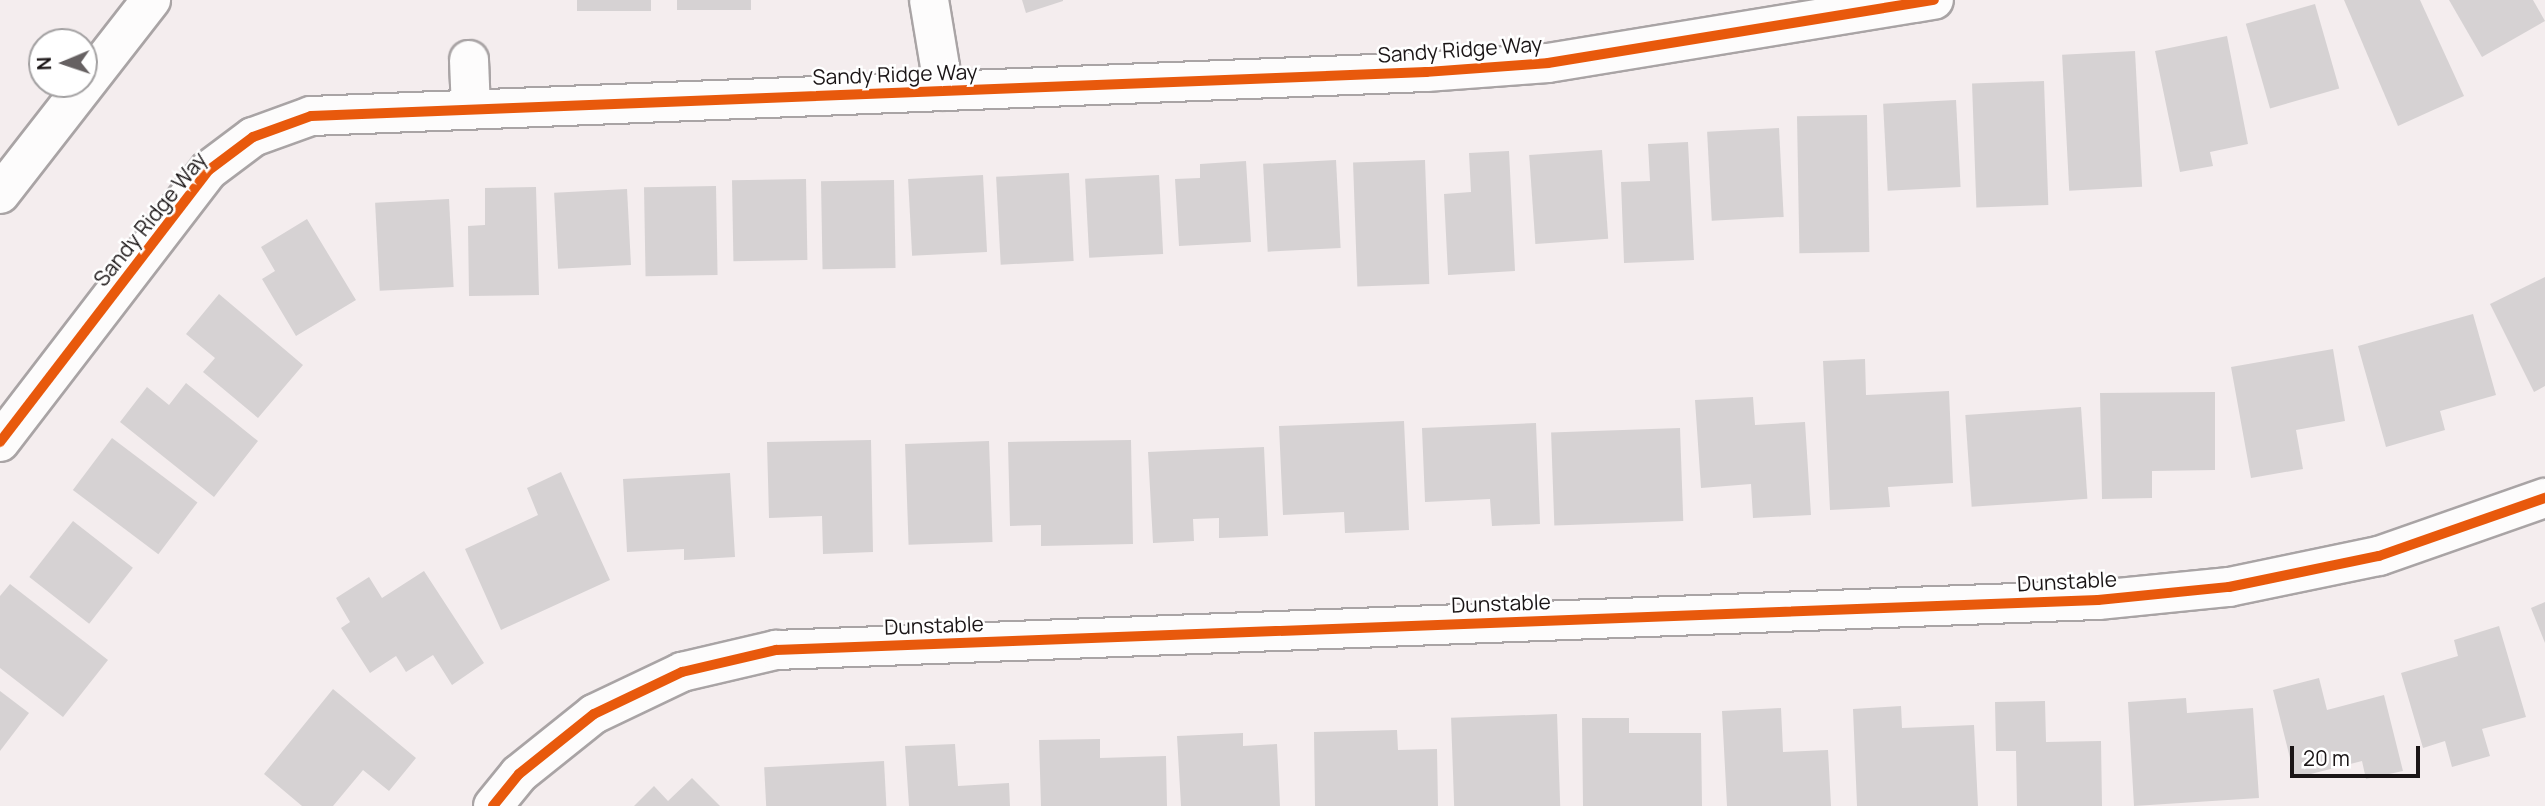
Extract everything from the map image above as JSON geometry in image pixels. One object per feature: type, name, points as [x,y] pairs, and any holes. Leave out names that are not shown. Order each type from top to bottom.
[{"type":"street","points":[[0,194],[151,0]]},
{"type":"street","points":[[929,0],[944,91]]},
{"type":"street","name":"Sandy Ridge Way","points":[[0,442],[209,170],[253,137],[311,116],[944,91],[1548,63],[1934,0]]},
{"type":"street","points":[[469,61],[471,109]]},
{"type":"street","name":"Dunstable","points":[[493,806],[519,774],[594,714],[682,672],[776,650],[2098,600],[2230,587],[2379,556],[2545,498]]},
{"type":"building","points":[[577,0],[651,0],[651,11],[577,11]]},
{"type":"building","points":[[677,0],[751,0],[751,10],[677,10]]},
{"type":"building","points":[[1022,0],[1063,0],[1063,1],[1026,13]]},
{"type":"building","points":[[2344,0],[2420,0],[2464,96],[2398,126]]},
{"type":"building","points":[[2449,0],[2533,0],[2545,21],[2482,57]]},
{"type":"building","points":[[2315,4],[2339,89],[2270,108],[2246,24]]},
{"type":"building","points":[[2227,36],[2248,144],[2210,152],[2213,166],[2180,172],[2155,51]]},
{"type":"building","points":[[2135,51],[2142,187],[2069,191],[2062,55]]},
{"type":"building","points":[[2044,81],[2048,205],[1976,207],[1972,84]]},
{"type":"building","points":[[1956,100],[1961,187],[1888,191],[1883,104]]},
{"type":"building","points":[[1867,115],[1869,252],[1799,253],[1797,116]]},
{"type":"building","points":[[1779,128],[1784,217],[1712,221],[1707,132]]},
{"type":"building","points":[[1688,142],[1694,260],[1624,263],[1621,182],[1650,181],[1648,144]]},
{"type":"building","points":[[1602,150],[1608,239],[1535,244],[1529,155]]},
{"type":"building","points":[[1509,151],[1515,271],[1448,275],[1444,194],[1471,192],[1469,153]]},
{"type":"building","points":[[1336,160],[1341,248],[1268,252],[1263,164]]},
{"type":"building","points":[[1425,160],[1429,284],[1357,286],[1353,163]]},
{"type":"building","points":[[1246,161],[1251,242],[1179,246],[1175,179],[1200,178],[1200,164]]},
{"type":"building","points":[[1069,173],[1074,261],[1001,265],[996,177]]},
{"type":"building","points":[[983,175],[987,252],[912,256],[908,179]]},
{"type":"building","points":[[1159,175],[1163,254],[1089,258],[1085,179]]},
{"type":"building","points":[[806,179],[807,260],[733,261],[732,180]]},
{"type":"building","points":[[894,180],[896,268],[823,269],[821,181]]},
{"type":"building","points":[[716,186],[718,275],[646,276],[644,187]]},
{"type":"building","points":[[536,187],[539,295],[469,296],[468,226],[485,225],[485,188]]},
{"type":"building","points":[[627,189],[631,265],[558,269],[554,193]]},
{"type":"building","points":[[449,199],[454,287],[380,291],[375,203]]},
{"type":"building","points":[[307,219],[356,300],[296,336],[262,279],[275,271],[261,247]]},
{"type":"building","points":[[2545,277],[2545,386],[2534,392],[2490,304]]},
{"type":"building","points":[[219,294],[303,365],[258,418],[203,372],[215,358],[186,334]]},
{"type":"building","points":[[2473,314],[2496,395],[2440,411],[2445,430],[2386,447],[2358,346]]},
{"type":"building","points":[[2333,349],[2345,421],[2296,430],[2303,469],[2251,478],[2231,367]]},
{"type":"building","points":[[1865,359],[1866,395],[1949,391],[1953,483],[1888,487],[1890,507],[1830,510],[1823,361]]},
{"type":"building","points":[[186,383],[258,441],[214,497],[120,422],[147,387],[169,405]]},
{"type":"building","points":[[2215,392],[2215,470],[2152,471],[2152,498],[2102,499],[2100,393]]},
{"type":"building","points":[[1753,397],[1755,425],[1805,422],[1811,515],[1753,518],[1751,484],[1701,488],[1695,400]]},
{"type":"building","points":[[2081,407],[2087,499],[1972,507],[1965,415]]},
{"type":"building","points":[[1404,421],[1409,530],[1345,533],[1344,512],[1283,515],[1279,426]]},
{"type":"building","points":[[1536,423],[1540,524],[1492,526],[1490,499],[1425,502],[1422,428]]},
{"type":"building","points":[[1680,428],[1683,521],[1554,525],[1551,433]]},
{"type":"building","points":[[112,438],[197,502],[158,554],[73,490]]},
{"type":"building","points":[[871,440],[873,552],[823,554],[822,516],[769,518],[767,442]]},
{"type":"building","points":[[1131,440],[1133,544],[1041,546],[1041,525],[1010,526],[1008,442]]},
{"type":"building","points":[[989,441],[993,542],[909,545],[905,444]]},
{"type":"building","points":[[1264,447],[1268,536],[1219,538],[1219,518],[1193,519],[1194,541],[1153,543],[1148,452]]},
{"type":"building","points":[[561,472],[610,580],[501,630],[465,549],[538,515],[527,488]]},
{"type":"building","points":[[730,473],[735,557],[684,560],[684,549],[627,552],[623,479]]},
{"type":"building","points":[[73,521],[133,568],[89,624],[29,577]]},
{"type":"building","points":[[424,571],[484,663],[452,685],[433,655],[406,672],[396,656],[370,673],[341,628],[350,622],[336,598],[369,577],[382,598]]},
{"type":"building","points":[[10,584],[108,660],[63,717],[0,668],[0,596]]},
{"type":"building","points":[[2545,602],[2545,643],[2531,608]]},
{"type":"building","points":[[2499,626],[2526,717],[2482,729],[2490,756],[2452,767],[2445,741],[2423,748],[2401,673],[2458,656],[2454,640]]},
{"type":"building","points":[[2319,678],[2327,710],[2384,695],[2403,771],[2366,779],[2362,761],[2295,778],[2273,690]]},
{"type":"building","points":[[333,689],[416,758],[389,791],[363,770],[333,806],[302,806],[264,774]]},
{"type":"building","points":[[0,691],[29,713],[0,751]]},
{"type":"building","points":[[2186,698],[2187,713],[2253,708],[2259,798],[2134,806],[2128,702]]},
{"type":"building","points":[[2045,701],[2046,742],[2101,741],[2102,806],[2017,806],[2016,751],[1996,751],[1995,702]]},
{"type":"building","points":[[1901,706],[1902,728],[1974,725],[1978,806],[1857,806],[1853,709]]},
{"type":"building","points":[[1781,708],[1783,752],[1828,750],[1831,806],[1727,806],[1722,711]]},
{"type":"building","points":[[1557,714],[1560,806],[1454,806],[1451,718]]},
{"type":"building","points":[[1582,718],[1629,718],[1629,733],[1701,733],[1702,806],[1583,806]]},
{"type":"building","points":[[1397,730],[1398,750],[1437,749],[1438,806],[1315,806],[1314,732]]},
{"type":"building","points":[[1243,733],[1243,746],[1277,744],[1280,806],[1181,806],[1177,736]]},
{"type":"building","points":[[1100,739],[1100,758],[1166,756],[1167,806],[1041,806],[1039,740]]},
{"type":"building","points":[[955,744],[958,786],[1009,783],[1010,806],[909,806],[905,746]]},
{"type":"building","points":[[884,761],[886,806],[766,806],[764,767]]},
{"type":"building","points":[[692,778],[720,806],[634,806],[654,786],[668,801]]},
{"type":"cycle path","points":[[0,442],[209,170],[253,137],[311,116],[1426,72],[1548,63],[1934,0]]},
{"type":"cycle path","points":[[493,806],[519,774],[594,714],[682,672],[776,650],[2098,600],[2229,587],[2379,556],[2545,498]]}]
